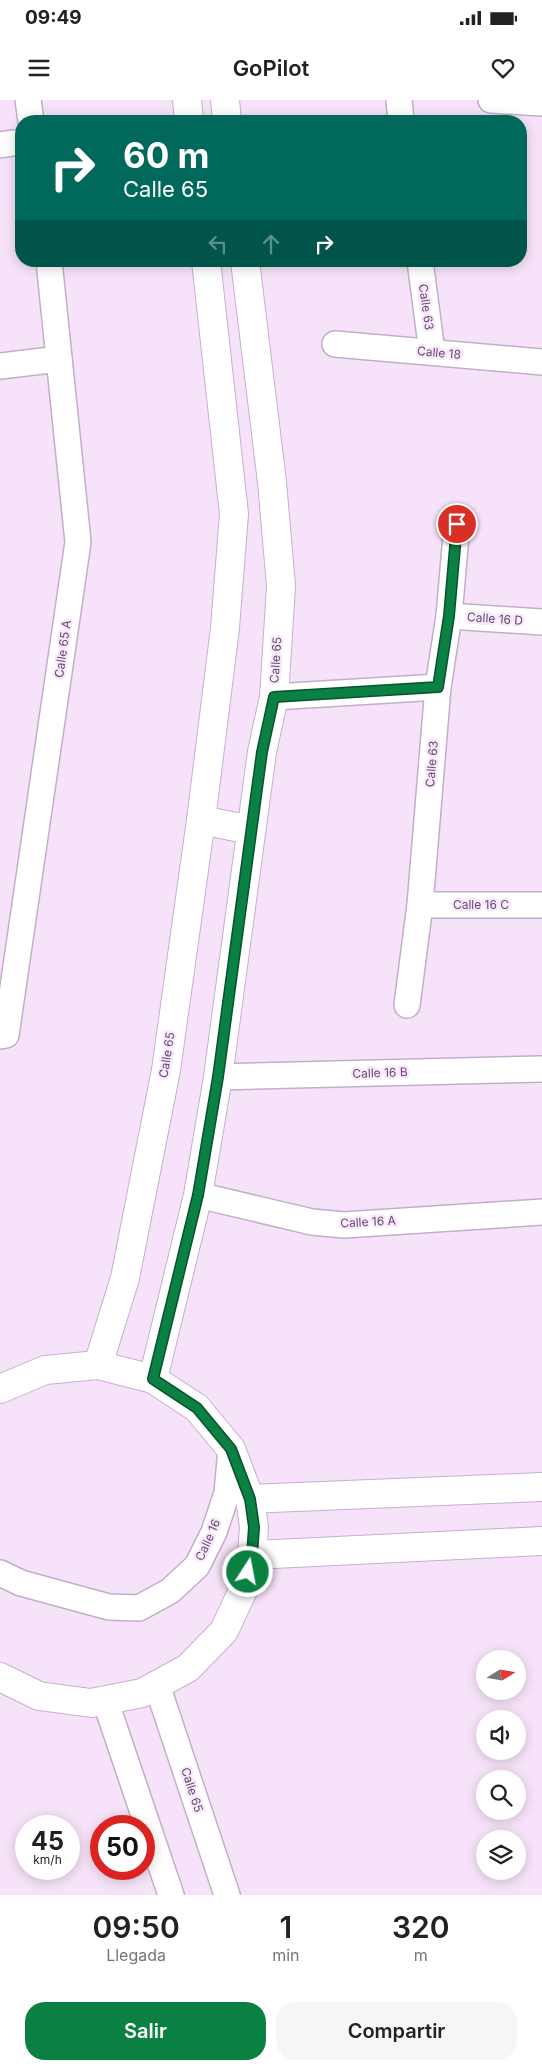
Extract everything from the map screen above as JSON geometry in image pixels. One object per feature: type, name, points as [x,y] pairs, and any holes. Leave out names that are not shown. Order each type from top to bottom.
[{"type":"main road","points":[[187,100],[188,115]]},
{"type":"main road","points":[[225,100],[226,115]]},
{"type":"main road","name":"Calle 65","points":[[98,1365],[125,1278],[164,1080],[201,820],[225,628],[234,514],[207,267]]},
{"type":"main road","name":"Calle 65","points":[[153,1379],[198,1195],[218,1077],[262,752],[274,697],[281,586],[272,482],[246,267]]},
{"type":"main road","points":[[201,820],[251,830]]},
{"type":"main road","points":[[0,1389],[46,1370],[98,1365],[153,1379],[197,1408],[231,1449],[250,1499],[254,1527],[252,1555],[244,1588],[224,1630],[188,1668],[142,1693],[91,1703],[39,1696],[0,1677]]},
{"type":"main road","points":[[250,1499],[542,1487]]},
{"type":"main road","points":[[252,1555],[542,1541]]},
{"type":"street","points":[[28,100],[30,115]]},
{"type":"street","points":[[399,100],[400,115]]},
{"type":"street","points":[[492,100],[542,104]]},
{"type":"street","points":[[0,145],[15,143]]},
{"type":"street","name":"Calle 65 A","points":[[3,1035],[78,542],[49,267]]},
{"type":"street","name":"Calle 63","points":[[421,267],[432,352]]},
{"type":"street","name":"Calle 18","points":[[336,344],[542,362]]},
{"type":"street","points":[[0,366],[59,358]]},
{"type":"street","name":"Calle 63","points":[[406,1005],[420,905],[438,687],[449,616],[457,524]]},
{"type":"street","name":"Calle 16 D","points":[[449,616],[542,622]]},
{"type":"street","points":[[274,697],[438,687]]},
{"type":"street","name":"Calle 16 C","points":[[420,905],[542,905]]},
{"type":"street","name":"Calle 16 B","points":[[218,1077],[542,1069]]},
{"type":"street","name":"Calle 16 A","points":[[198,1195],[312,1222],[344,1225],[542,1212]]},
{"type":"street","name":"Calle 16","points":[[0,1573],[20,1583],[109,1607],[139,1608],[170,1591],[197,1566],[214,1532],[227,1493],[231,1449]]},
{"type":"street","name":"Calle 65","points":[[157,1685],[227,1895]]},
{"type":"street","points":[[105,1700],[170,1895]]},
{"type":"route","points":[[248,1572],[252,1555],[254,1527],[250,1499],[231,1449],[197,1408],[153,1379],[198,1195],[218,1077],[262,752],[274,697],[438,687],[449,616],[457,524]]}]
